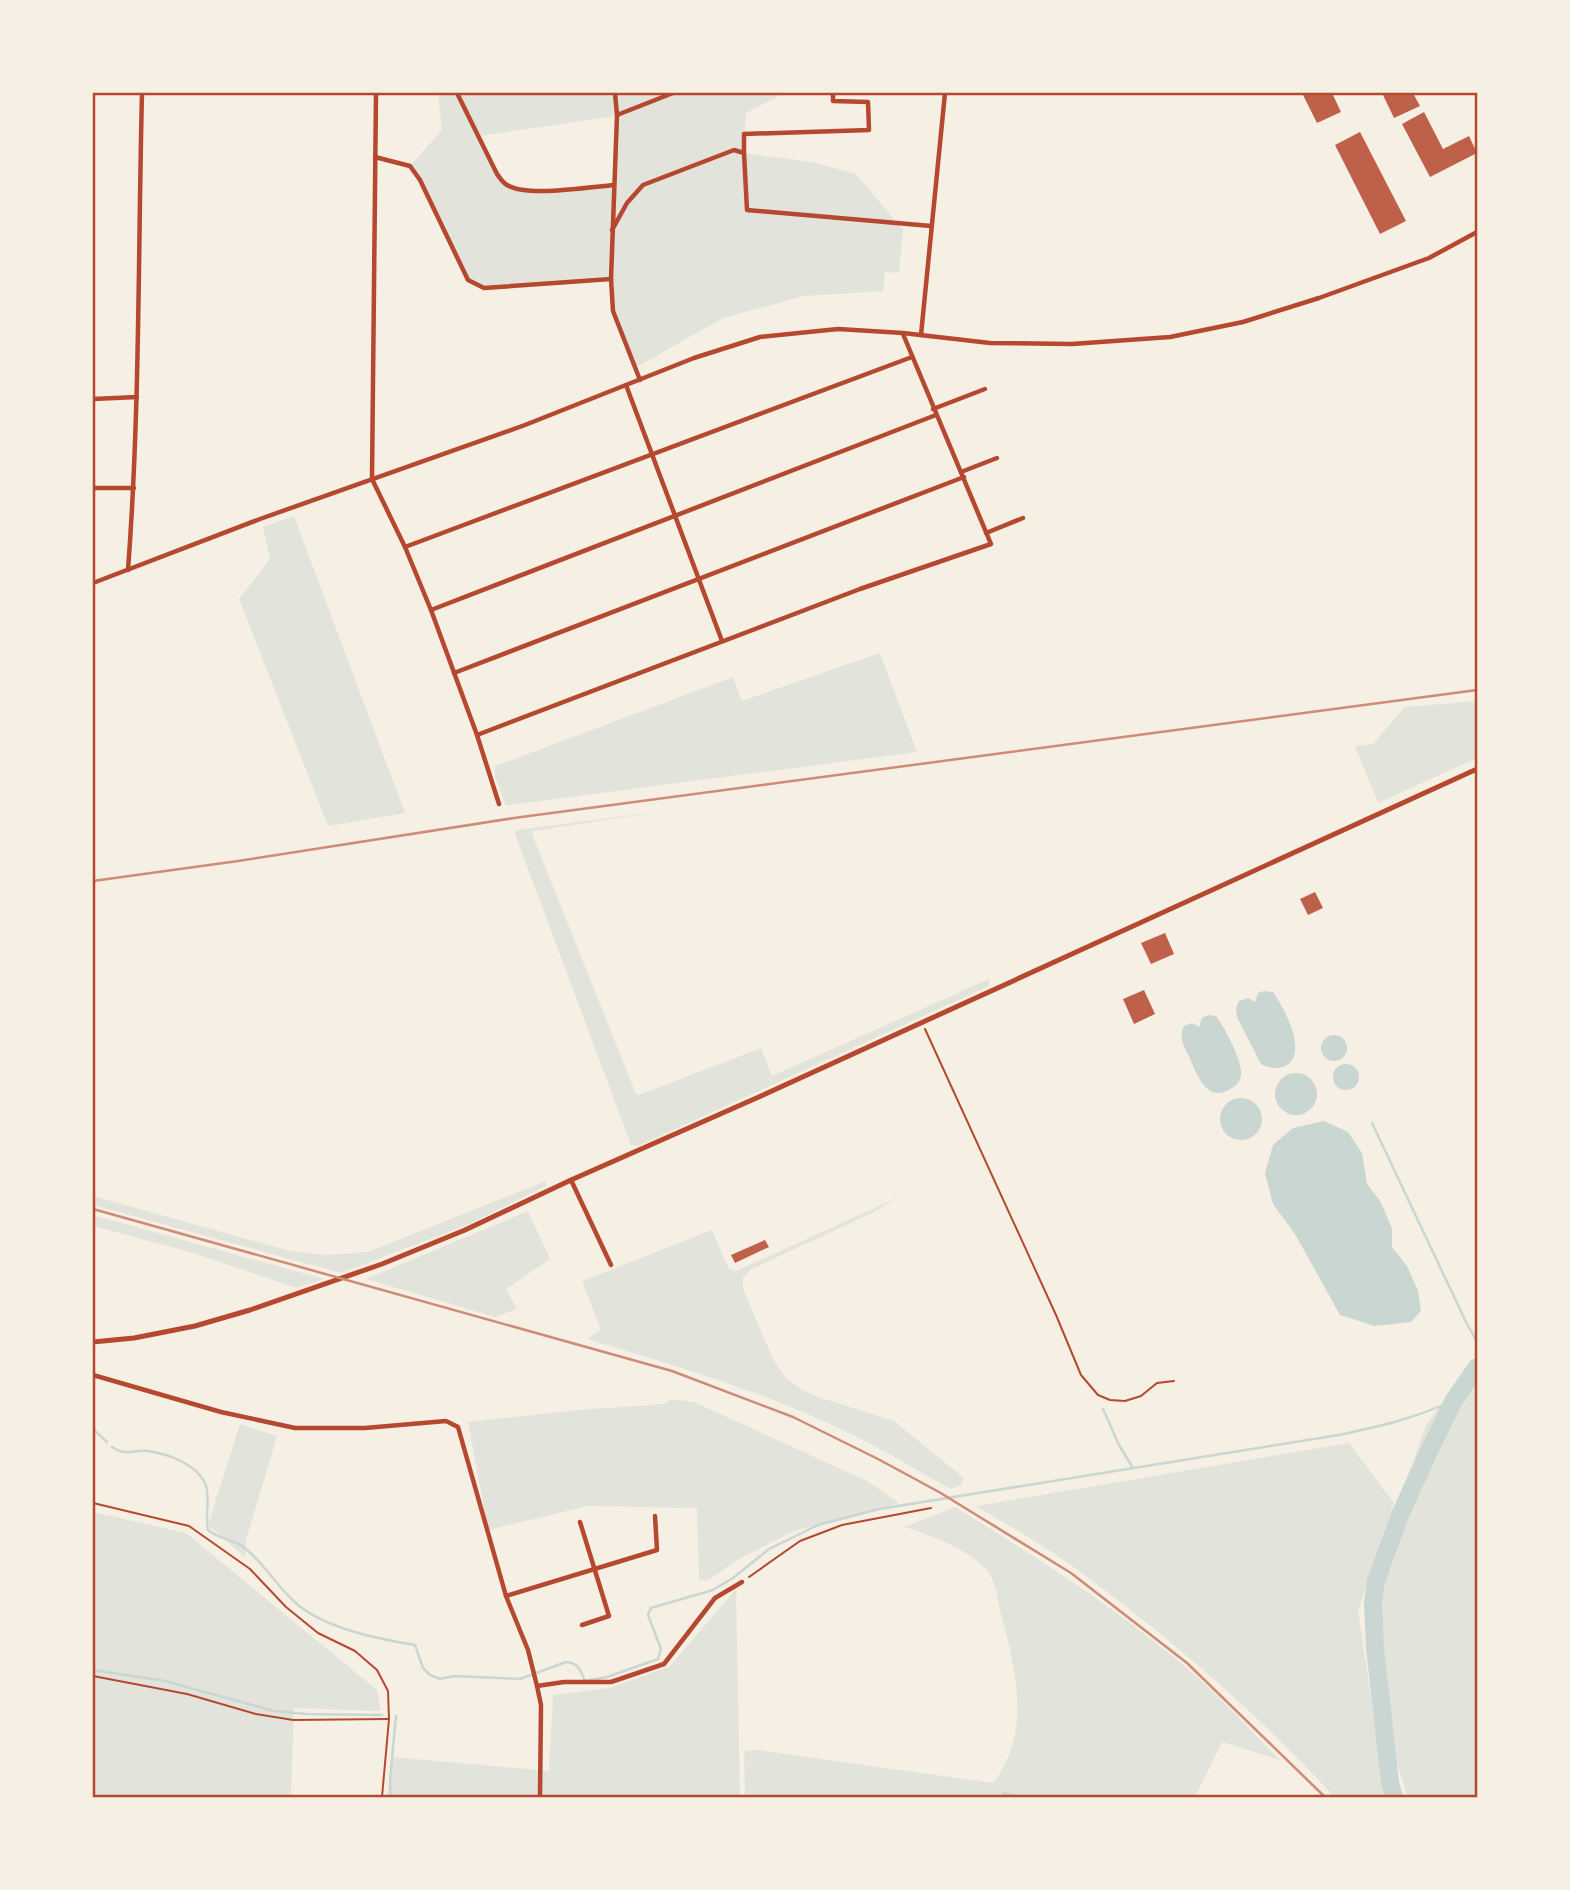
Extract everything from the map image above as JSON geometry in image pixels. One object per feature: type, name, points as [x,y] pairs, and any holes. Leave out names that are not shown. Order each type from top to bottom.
[{"type":"street","points":[[128,570],[137,397],[142,93]]},
{"type":"street","points":[[376,93],[372,479],[405,547],[431,610],[499,804]]},
{"type":"street","points":[[457,93],[497,174],[503,183],[511,188],[550,190],[614,185]]},
{"type":"street","points":[[615,93],[617,116],[611,279],[613,311],[640,380]]},
{"type":"street","points":[[617,116],[673,93]]},
{"type":"street","points":[[833,93],[833,101],[868,102],[869,130],[744,134],[747,209],[931,226]]},
{"type":"street","points":[[920,335],[945,93]]},
{"type":"street","points":[[612,230],[627,203],[643,185],[734,150],[744,153]]},
{"type":"street","points":[[375,157],[410,166],[420,180],[468,279],[476,284],[484,288],[611,279]]},
{"type":"street","points":[[93,583],[260,519],[525,425],[694,358],[760,338],[838,329],[990,343],[1072,344],[1170,337],[1243,322],[1319,298],[1429,258],[1477,232]]},
{"type":"street","points":[[477,735],[722,640],[991,544],[903,333]]},
{"type":"street","points":[[405,547],[912,357]]},
{"type":"street","points":[[626,385],[722,640]]},
{"type":"street","points":[[933,408],[985,389]]},
{"type":"street","points":[[93,399],[137,397]]},
{"type":"street","points":[[431,610],[936,415]]},
{"type":"street","points":[[454,673],[997,458]]},
{"type":"street","points":[[93,488],[134,488]]},
{"type":"street","points":[[986,533],[1024,518]]},
{"type":"street","points":[[93,1342],[134,1338],[195,1326],[312,1289],[465,1230],[1477,769]]},
{"type":"street","points":[[571,1180],[611,1265]]},
{"type":"street","points":[[93,1375],[221,1412],[295,1428],[365,1428],[446,1421],[458,1427],[506,1596],[528,1650],[541,1705],[540,1797]]},
{"type":"street","points":[[506,1596],[657,1550],[655,1516]]},
{"type":"street","points":[[580,1522],[609,1616],[582,1625]]},
{"type":"street","points":[[536,1683],[611,1682],[664,1664],[715,1598],[742,1582]]},
{"type":"path","points":[[923,1021],[1081,1375],[1098,1395],[1110,1400],[1125,1401],[1141,1396],[1157,1383],[1174,1381]]},
{"type":"path","points":[[93,1503],[188,1526],[250,1569],[286,1608],[317,1633],[355,1651],[377,1670],[387,1691],[389,1719],[382,1797]]},
{"type":"path","points":[[742,1582],[800,1541],[842,1525],[931,1508]]},
{"type":"path","points":[[93,1676],[187,1694],[256,1714],[293,1720],[389,1719]]},
{"type":"shaded area","points":[[438,93],[785,93],[746,113],[744,153],[812,162],[856,174],[903,230],[899,273],[885,272],[883,291],[804,296],[723,318],[635,368],[613,311],[611,279],[484,288],[468,280],[420,180],[410,166],[442,130]],"holes":[[[617,116],[614,185],[550,190],[511,188],[497,174],[479,136]]]},
{"type":"shaded area","points":[[294,516],[405,813],[328,826],[239,599],[270,559],[263,527]]},
{"type":"shaded area","points":[[880,653],[917,752],[509,805],[506,805],[495,776],[495,766],[733,677],[742,701]]},
{"type":"shaded area","points":[[1477,701],[1477,758],[1378,803],[1355,746],[1373,744],[1405,707]]},
{"type":"shaded area","points":[[671,810],[533,831],[532,834],[636,1094],[761,1048],[772,1076],[989,979],[989,986],[638,1146],[631,1145],[515,834],[517,830]]},
{"type":"shaded area","points":[[1273,992],[1293,1031],[1295,1053],[1291,1061],[1283,1067],[1272,1068],[1261,1064],[1237,1017],[1236,1008],[1239,1001],[1248,998],[1255,1002],[1258,993]]},
{"type":"shaded area","points":[[1208,1015],[1216,1016],[1224,1028],[1241,1069],[1238,1083],[1223,1092],[1216,1093],[1204,1086],[1182,1038],[1184,1026],[1192,1023],[1199,1027],[1202,1018]]},
{"type":"shaded area","points":[[1334,1035],[1343,1039],[1347,1048],[1343,1057],[1334,1061],[1325,1057],[1321,1048],[1325,1039]]},
{"type":"shaded area","points":[[1346,1064],[1355,1068],[1359,1077],[1355,1086],[1346,1090],[1337,1086],[1333,1077],[1337,1068]]},
{"type":"shaded area","points":[[1296,1073],[1311,1079],[1317,1094],[1311,1109],[1296,1115],[1281,1109],[1275,1094],[1281,1079]]},
{"type":"shaded area","points":[[1241,1098],[1256,1104],[1262,1119],[1256,1134],[1241,1140],[1226,1134],[1220,1119],[1226,1104]]},
{"type":"shaded area","points":[[1324,1121],[1348,1132],[1362,1153],[1367,1184],[1380,1201],[1392,1228],[1392,1247],[1407,1266],[1418,1291],[1421,1311],[1411,1322],[1375,1326],[1340,1315],[1295,1234],[1273,1204],[1265,1173],[1273,1145],[1293,1128]]},
{"type":"shaded area","points":[[546,1181],[546,1186],[467,1225],[341,1273],[93,1205],[93,1196],[290,1251],[326,1255],[368,1252]]},
{"type":"shaded area","points":[[899,1197],[872,1213],[752,1269],[743,1277],[743,1289],[773,1359],[785,1377],[815,1396],[894,1421],[964,1478],[961,1485],[951,1489],[865,1441],[755,1393],[587,1339],[601,1330],[582,1281],[712,1230],[729,1269],[736,1271]]},
{"type":"shaded area","points":[[528,1211],[550,1259],[506,1289],[517,1309],[495,1317],[366,1279]]},
{"type":"shaded area","points":[[93,1215],[324,1279],[297,1288],[190,1252],[93,1226]]},
{"type":"shaded area","points":[[1477,1364],[1477,1797],[1408,1797],[1390,1741],[1377,1681],[1371,1620],[1373,1591],[1389,1528],[1426,1425]]},
{"type":"shaded area","points":[[671,1399],[694,1402],[867,1481],[899,1503],[794,1531],[741,1558],[707,1581],[699,1580],[697,1508],[587,1506],[488,1530],[468,1422],[664,1404]]},
{"type":"shaded area","points":[[240,1424],[277,1436],[246,1540],[245,1557],[208,1525]]},
{"type":"shaded area","points":[[1349,1443],[1394,1503],[1358,1611],[1386,1797],[1334,1797],[1274,1734],[1144,1620],[1063,1560],[976,1506]]},
{"type":"shaded area","points":[[955,1507],[1068,1579],[1150,1638],[1204,1683],[1280,1760],[1222,1742],[1195,1797],[745,1797],[744,1751],[756,1750],[993,1783],[1013,1744],[1017,1701],[1012,1656],[993,1582],[989,1573],[972,1557],[939,1539],[905,1527]]},
{"type":"shaded area","points":[[93,1512],[186,1533],[377,1690],[381,1711],[294,1708],[291,1797],[93,1797]]},
{"type":"shaded area","points":[[736,1589],[740,1797],[387,1797],[392,1757],[549,1771],[553,1695],[610,1688],[670,1666]]},
{"type":"building","points":[[1302,93],[1332,93],[1341,112],[1317,123]]},
{"type":"building","points":[[1382,93],[1413,93],[1420,106],[1394,118]]},
{"type":"building","points":[[1424,112],[1443,149],[1469,136],[1477,153],[1430,177],[1402,124]]},
{"type":"building","points":[[1360,132],[1406,221],[1380,234],[1335,145]]},
{"type":"building","points":[[1315,892],[1323,908],[1308,915],[1300,899]]},
{"type":"building","points":[[1165,933],[1174,954],[1151,964],[1141,943]]},
{"type":"building","points":[[1144,990],[1155,1014],[1134,1024],[1123,999]]},
{"type":"building","points":[[765,1240],[769,1247],[735,1263],[731,1255]]},
{"type":"waterway","points":[[1372,1123],[1477,1342]]},
{"type":"waterway","points":[[1394,1797],[1375,1648],[1373,1603],[1376,1581],[1400,1515],[1430,1449],[1454,1400],[1477,1367]]},
{"type":"waterway","points":[[112,1447],[126,1452],[156,1453],[190,1466],[206,1486],[208,1530],[246,1549],[298,1605],[324,1621],[354,1632],[415,1645],[423,1668],[430,1675],[440,1679],[454,1676],[520,1679],[566,1662],[576,1666],[585,1681],[607,1677],[658,1659],[661,1649],[648,1615],[651,1608],[713,1590],[733,1578],[769,1549],[818,1525],[879,1509],[1339,1435],[1412,1417],[1454,1400]]},
{"type":"waterway","points":[[1103,1409],[1133,1468]]},
{"type":"waterway","points":[[93,1429],[107,1442]]},
{"type":"waterway","points":[[93,1670],[165,1681],[274,1711],[382,1715]]},
{"type":"waterway","points":[[391,1797],[396,1716]]},
{"type":"waterway","points":[[1003,1797],[1004,1793],[1024,1797]]},
{"type":"railway","points":[[93,881],[514,818],[1477,690]]},
{"type":"railway","points":[[93,1209],[672,1371],[793,1417],[939,1492],[1071,1573],[1187,1663],[1325,1797]]}]
